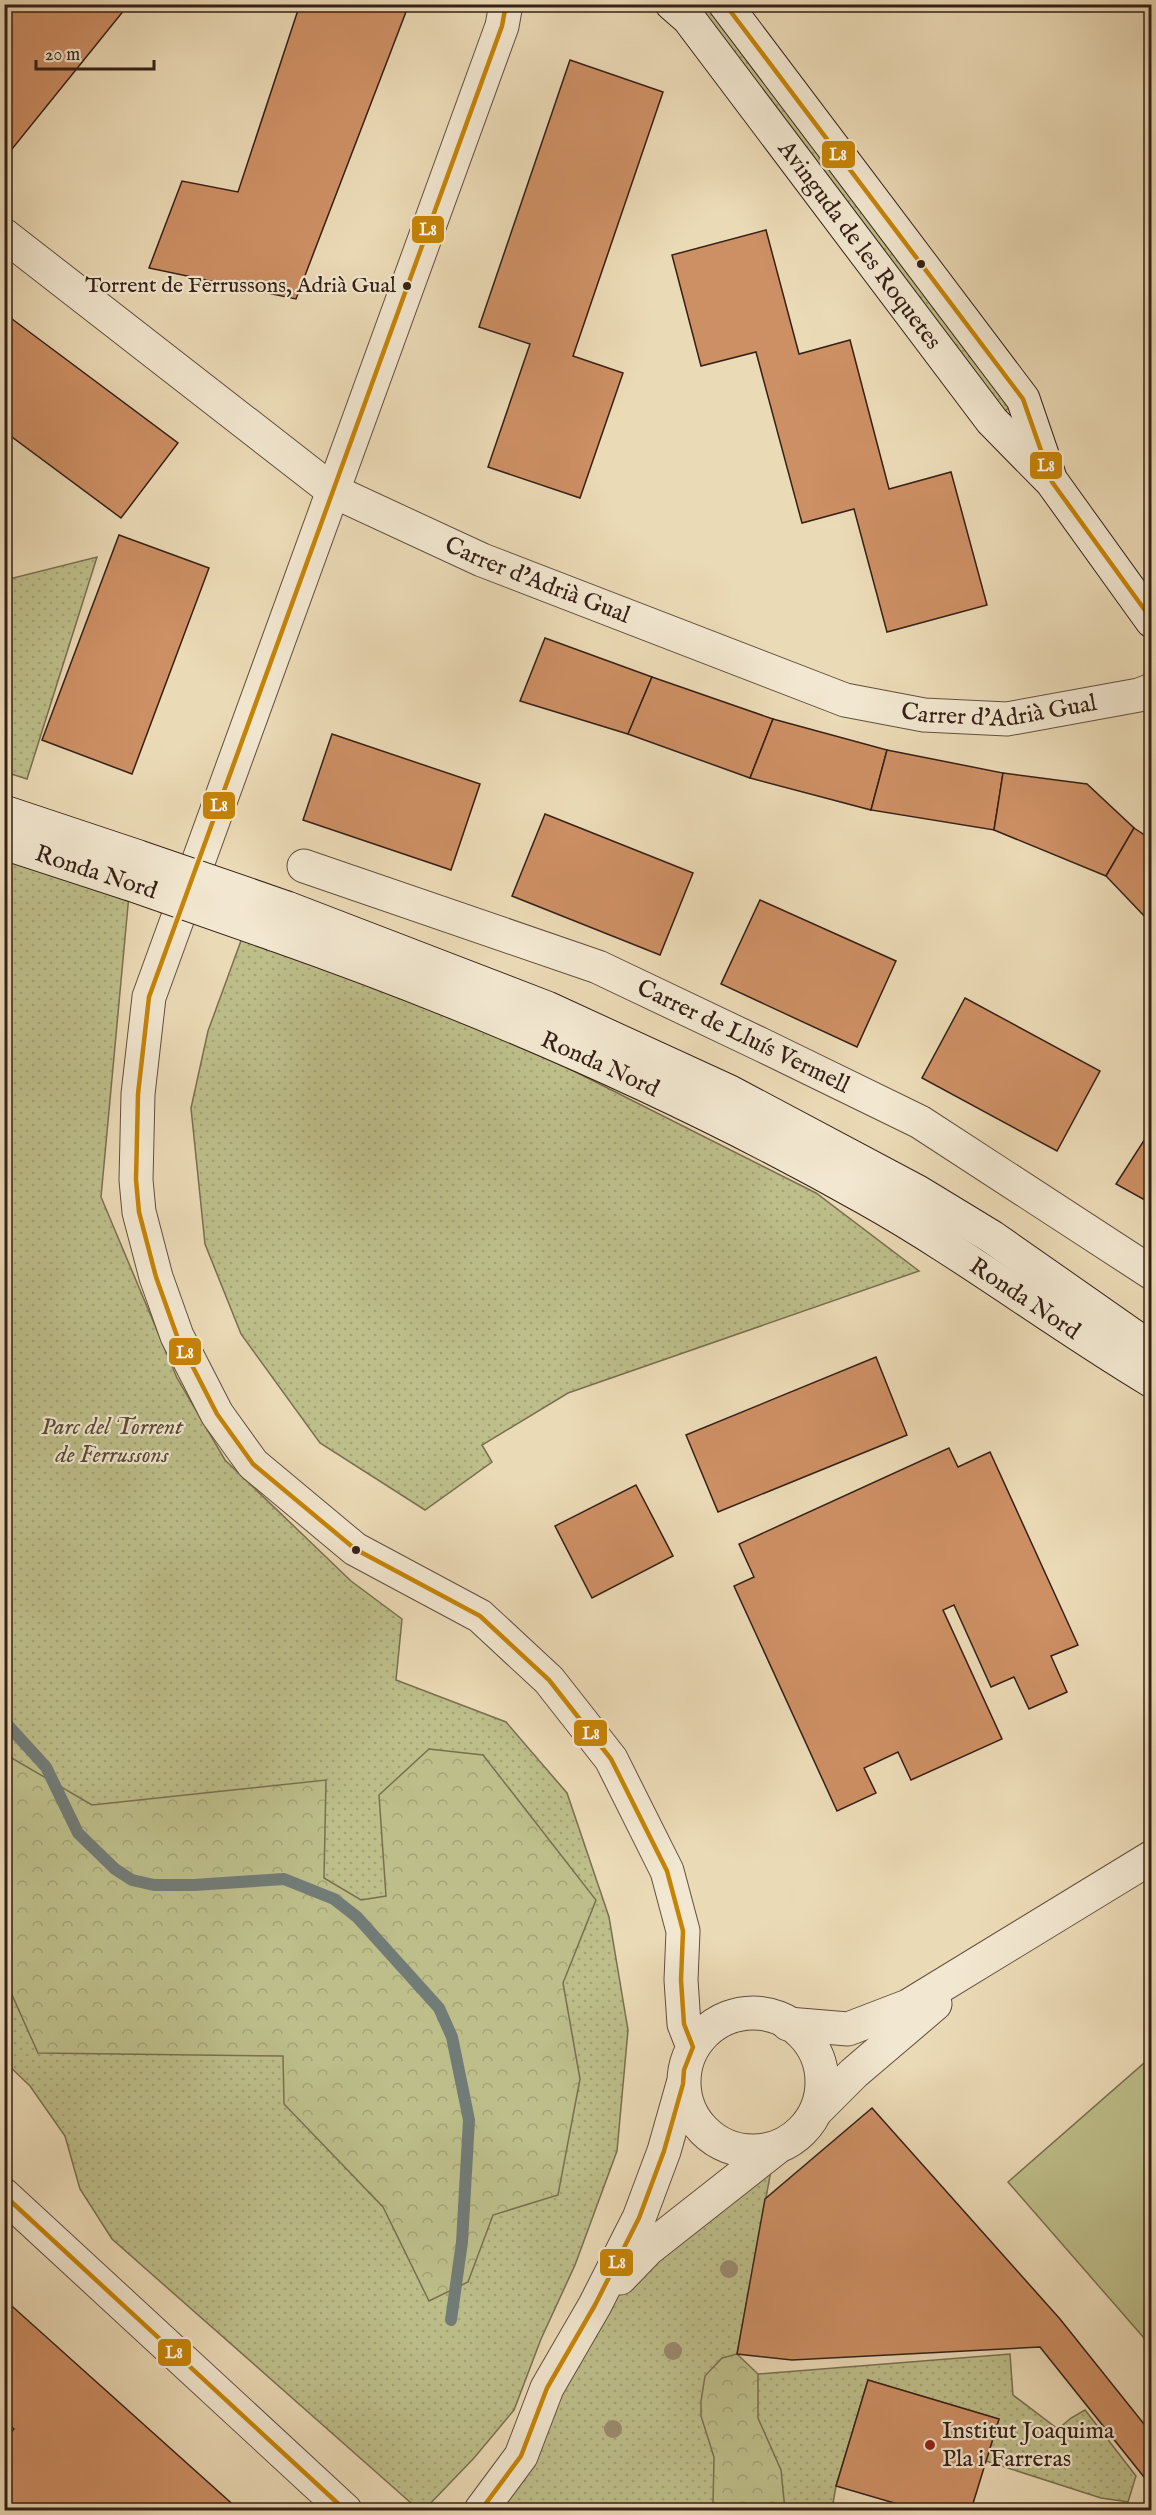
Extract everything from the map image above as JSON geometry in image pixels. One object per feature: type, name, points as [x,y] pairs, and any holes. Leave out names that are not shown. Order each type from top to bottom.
[{"type":"street","points":[[506,4],[502,26],[149,997],[138,1094],[136,1180],[139,1212],[156,1277],[177,1336],[217,1414],[253,1464],[354,1549],[480,1616],[549,1680],[611,1759],[667,1871],[683,1931],[681,1980],[684,2024],[693,2047]]},
{"type":"street","name":"Avinguda de les Roquetes","points":[[672,4],[689,19],[992,421],[1052,482],[1152,621]]},
{"type":"street","name":"Avinguda de les Roquetes","points":[[725,4],[1023,399],[1052,482]]},
{"type":"street","name":"Carrer d'Adrià Gual","points":[[4,235],[333,491],[482,560],[845,700],[924,716],[1007,719],[1139,695],[1152,690]]},
{"type":"street","name":"Ronda Nord","points":[[4,812],[134,871],[547,1008],[730,1092],[927,1198],[992,1237],[1152,1348]]},
{"type":"street","name":"Ronda Nord","points":[[4,843],[134,871]]},
{"type":"street","name":"Carrer de Lluís Vermell","points":[[304,866],[598,967],[762,1045],[920,1122],[1152,1273]]},
{"type":"street","name":"Ronda Nord","points":[[280,921],[448,998],[596,1062],[745,1134],[867,1199],[960,1254],[1101,1350],[1152,1381]]},
{"type":"street","points":[[480,2511],[521,2456],[547,2388],[595,2305],[639,2218],[664,2151],[683,2084],[684,2070],[693,2047],[708,2028],[726,2018],[757,2012],[788,2024],[848,2029],[908,2006],[1152,1857]]},
{"type":"street","points":[[595,2305],[648,2249],[775,2149],[797,2136],[818,2109],[854,2073],[985,1959]]},
{"type":"street","points":[[788,2024],[811,2042],[818,2056],[823,2086],[818,2109]]},
{"type":"street","points":[[683,2084],[686,2102],[697,2124],[715,2140],[726,2147],[753,2152],[775,2149]]},
{"type":"street","points":[[4,2195],[345,2511]]},
{"type":"green space","points":[[694,5],[710,5],[1012,405],[1004,412]]},
{"type":"green space","points":[[97,557],[27,779],[5,772],[5,580]]},
{"type":"green space","name":"Parc del Torrent de Ferrussons","points":[[4,843],[130,884],[101,1197],[177,1378],[225,1460],[351,1581],[402,1619],[396,1680],[506,1722],[567,1793],[609,1917],[628,2030],[617,2151],[575,2265],[541,2339],[514,2410],[474,2458],[424,2510],[419,2510],[112,2239],[80,2189],[65,2136],[30,2086],[5,2062]]},
{"type":"green space","points":[[242,938],[355,979],[540,1054],[816,1193],[919,1271],[568,1393],[482,1445],[492,1462],[425,1510],[320,1443],[241,1334],[205,1244],[191,1108],[208,1031]]},
{"type":"green space","points":[[429,1749],[483,1755],[596,1900],[563,1983],[580,2079],[558,2195],[493,2215],[468,2282],[429,2301],[383,2207],[284,2104],[283,2056],[38,2053],[12,1995],[4,1993],[5,1754],[92,1805],[326,1780],[324,1878],[361,1900],[386,1896],[379,1795]]},
{"type":"green space","points":[[1151,2057],[1151,2346],[1008,2182]]},
{"type":"green space","points":[[775,2149],[732,2381],[758,2374],[1010,2354],[1013,2395],[1058,2429],[1085,2410],[1136,2476],[1128,2502],[1101,2498],[986,2461],[999,2419],[868,2380],[833,2503],[854,2510],[481,2510],[588,2319]]},
{"type":"green space","points":[[737,2354],[758,2374],[758,2418],[781,2470],[785,2510],[715,2510],[713,2504],[714,2457],[701,2416],[705,2376],[722,2358]]},
{"type":"building","points":[[6,4],[129,4],[12,149],[4,143]]},
{"type":"building","points":[[300,4],[409,4],[296,299],[149,268],[182,181],[238,192]]},
{"type":"building","points":[[570,60],[663,92],[573,356],[623,373],[580,498],[488,467],[530,344],[479,327]]},
{"type":"building","points":[[766,230],[799,354],[850,340],[889,489],[951,472],[987,605],[887,632],[854,509],[802,523],[756,352],[701,366],[672,255]]},
{"type":"building","points":[[4,313],[178,443],[121,518],[4,431]]},
{"type":"building","points":[[119,535],[209,568],[132,774],[42,740]]},
{"type":"building","points":[[545,638],[652,677],[628,734],[520,701]]},
{"type":"building","points":[[652,677],[773,719],[750,778],[628,734]]},
{"type":"building","points":[[773,719],[887,750],[871,810],[750,778]]},
{"type":"building","points":[[332,734],[480,784],[451,870],[303,820]]},
{"type":"building","points":[[887,750],[1003,773],[994,830],[871,810]]},
{"type":"building","points":[[1003,773],[1087,784],[1134,828],[1106,876],[994,830]]},
{"type":"building","points":[[545,814],[693,873],[660,955],[512,896]]},
{"type":"building","points":[[1134,828],[1152,840],[1152,927],[1106,876]]},
{"type":"building","points":[[760,900],[896,961],[857,1047],[721,984]]},
{"type":"building","points":[[965,998],[1100,1071],[1057,1151],[922,1078]]},
{"type":"building","points":[[1152,1128],[1152,1204],[1116,1184]]},
{"type":"building","points":[[876,1357],[907,1435],[718,1512],[686,1435]]},
{"type":"building","points":[[949,1448],[958,1467],[990,1452],[1078,1645],[1051,1656],[1067,1692],[1029,1709],[1014,1677],[991,1687],[954,1605],[943,1610],[1002,1739],[911,1780],[898,1752],[864,1768],[876,1793],[837,1811],[734,1586],[754,1577],[739,1544]]},
{"type":"building","points":[[636,1485],[673,1556],[592,1598],[555,1526]]},
{"type":"building","points":[[872,2108],[1060,2319],[1152,2434],[1152,2487],[1040,2347],[792,2360],[737,2354],[765,2199]]},
{"type":"building","points":[[4,2299],[239,2510],[4,2510],[4,2439],[14,2429],[4,2420]]},
{"type":"building","points":[[868,2380],[999,2419],[971,2510],[918,2510],[836,2486]]},
{"type":"waterway","points":[[4,1721],[46,1767],[78,1833],[115,1869],[132,1880],[154,1885],[194,1885],[284,1879],[334,1899],[357,1917],[439,2008],[452,2037],[469,2120],[462,2242],[451,2320]]},
{"type":"transit line","name":"L8","points":[[481,2510],[521,2456],[547,2388],[595,2305],[639,2218],[664,2151],[683,2084],[684,2070],[693,2047],[684,2024],[681,1980],[683,1931],[667,1871],[611,1759],[549,1680],[480,1616],[355,1549],[253,1464],[217,1414],[177,1336],[156,1277],[139,1212],[136,1180],[138,1094],[149,997],[502,26],[506,4]]},
{"type":"transit line","name":"L8","points":[[725,4],[1023,399],[1052,482],[1152,620]]},
{"type":"transit line","name":"L8","points":[[4,2195],[345,2510]]},
{"type":"place","name":"Torrent de Ferrussons, Adrià Gual","points":[[407,286]]},
{"type":"place","name":"Institut Joaquima Pla i Farreras","points":[[930,2445]]}]
